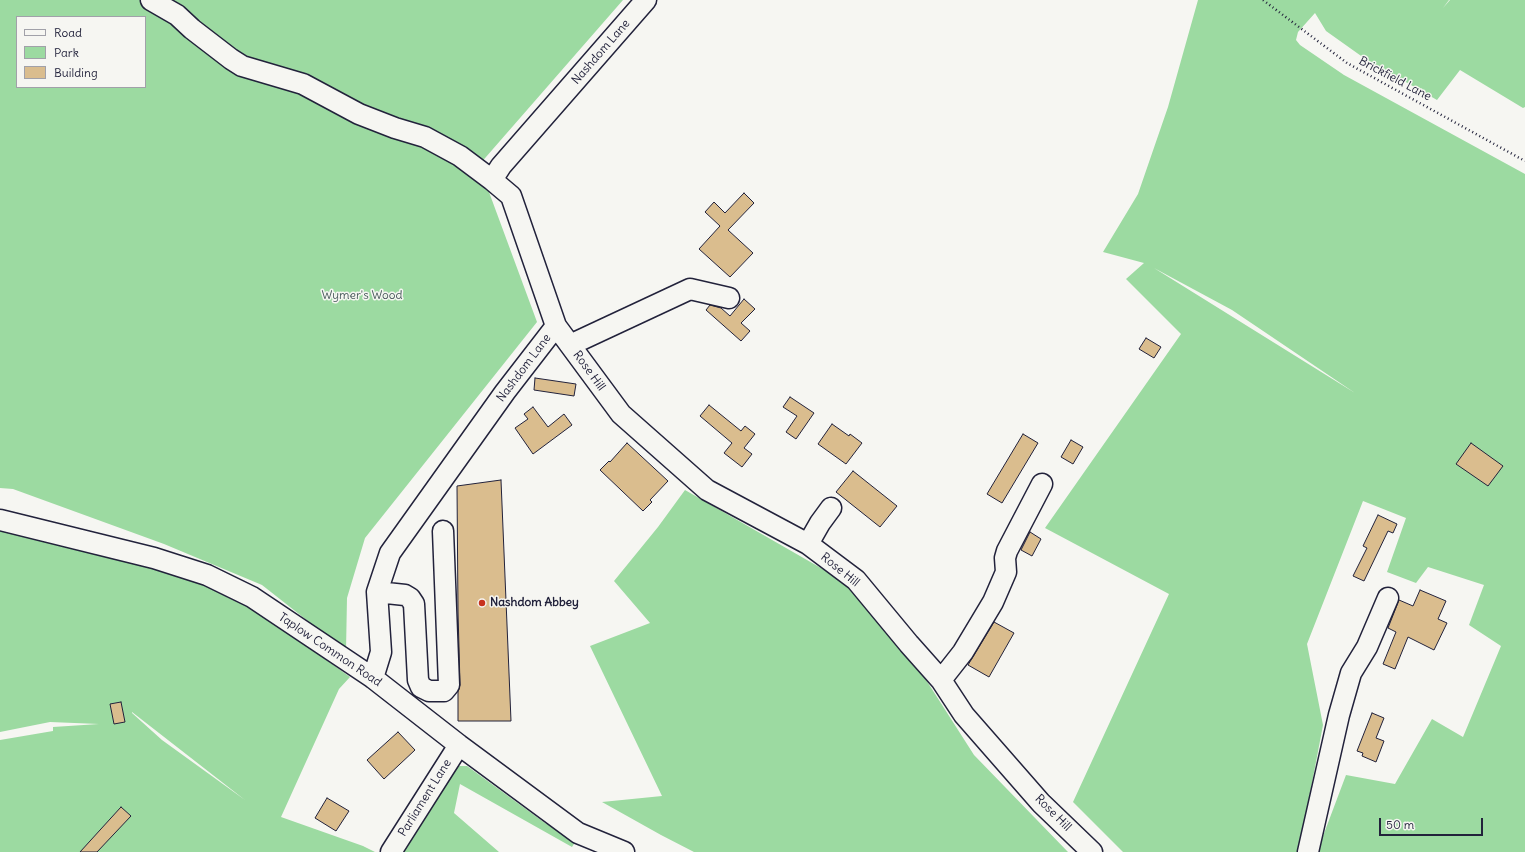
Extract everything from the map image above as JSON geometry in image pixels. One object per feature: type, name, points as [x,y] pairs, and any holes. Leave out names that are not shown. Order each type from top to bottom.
[{"type":"street","points":[[151,0],[177,15],[192,29],[242,66],[303,84],[359,114],[395,128],[425,137],[460,156],[492,180]]},
{"type":"street","name":"Nashdom Lane","points":[[373,678],[380,652],[377,592],[390,553],[505,392],[556,326],[511,196],[492,180],[501,166],[646,0]]},
{"type":"street","points":[[570,345],[690,289],[729,298]]},
{"type":"street","name":"Rose Hill","points":[[556,326],[621,414],[707,490],[808,544],[856,580],[941,680],[964,715],[1041,802],[1092,852]]},
{"type":"street","points":[[941,680],[963,652],[993,602],[1006,572],[1005,558],[1007,551],[1042,484]]},
{"type":"street","points":[[808,544],[831,508]]},
{"type":"street","name":"Taplow Common Road","points":[[0,520],[154,558],[206,575],[252,597],[373,678],[459,745],[578,833],[624,852]]},
{"type":"street","points":[[377,592],[405,595],[410,598],[414,604],[418,680],[421,687],[429,691],[444,691],[449,686],[443,531]]},
{"type":"street","points":[[1308,852],[1339,715],[1351,673],[1367,647],[1388,598]]},
{"type":"street","name":"Parliament Lane","points":[[391,852],[459,745]]},
{"type":"path","name":"Brickfield Lane","points":[[1263,0],[1347,63],[1525,161]]},
{"type":"green space","name":"Wymer's Wood","points":[[0,0],[623,0],[479,165],[537,322],[365,538],[347,598],[346,651],[262,585],[164,544],[13,489],[0,488]]},
{"type":"green space","points":[[1198,0],[1449,0],[1443,8],[1450,0],[1525,0],[1525,107],[1523,108],[1460,70],[1437,100],[1364,58],[1326,31],[1315,13],[1298,32],[1296,40],[1300,45],[1344,75],[1525,174],[1525,852],[1317,852],[1346,775],[1395,784],[1432,719],[1463,737],[1501,646],[1469,625],[1484,585],[1428,567],[1416,583],[1387,572],[1406,518],[1363,501],[1307,644],[1323,725],[1300,846],[1297,852],[1123,852],[1073,802],[1169,594],[1045,528],[1181,334],[1126,279],[1144,263],[1103,252],[1138,194],[1168,107]],"holes":[[[1154,268],[1232,310],[1355,393]]]},
{"type":"green space","points":[[685,490],[854,587],[914,661],[974,755],[1068,852],[694,852],[602,802],[662,796],[590,646],[650,623],[614,581],[658,527]]},
{"type":"green space","points":[[0,525],[175,574],[247,603],[350,677],[339,689],[281,817],[363,846],[375,852],[0,852],[0,740],[53,731],[53,727],[99,724],[50,722],[0,732]],"holes":[[[132,712],[245,800],[162,740]]]},
{"type":"green space","points":[[454,766],[467,766],[545,823],[577,839],[572,847],[460,784],[454,813],[499,852],[402,852]]},
{"type":"building","points":[[744,193],[754,203],[728,230],[753,253],[730,277],[699,249],[720,226],[705,212],[714,202],[725,213]]},
{"type":"building","points":[[744,299],[755,309],[741,323],[750,331],[741,341],[706,310],[710,305],[721,308],[730,316]]},
{"type":"building","points":[[1146,338],[1161,347],[1154,358],[1139,349]]},
{"type":"building","points":[[535,378],[576,384],[574,396],[534,390]]},
{"type":"building","points":[[790,397],[814,413],[796,439],[786,432],[797,416],[783,407]]},
{"type":"building","points":[[709,405],[741,431],[745,426],[755,434],[744,448],[752,454],[742,467],[724,453],[732,443],[700,416]]},
{"type":"building","points":[[533,407],[548,427],[564,414],[572,425],[533,454],[515,428],[528,419],[524,414]]},
{"type":"building","points":[[832,424],[862,443],[846,464],[818,444]]},
{"type":"building","points":[[1023,434],[1038,443],[1002,503],[987,494]]},
{"type":"building","points":[[1071,440],[1083,447],[1073,464],[1061,457]]},
{"type":"building","points":[[627,443],[668,481],[650,500],[652,502],[643,511],[600,470],[609,461],[610,462]]},
{"type":"building","points":[[1471,443],[1503,466],[1488,486],[1456,464]]},
{"type":"building","points":[[853,471],[897,506],[880,527],[836,492]]},
{"type":"building","name":"Nashdom Abbey","points":[[501,480],[511,721],[458,721],[458,692],[460,685],[457,486]]},
{"type":"building","points":[[1378,515],[1397,524],[1393,533],[1388,531],[1364,581],[1353,576],[1367,548],[1363,546]]},
{"type":"building","points":[[1030,532],[1041,539],[1032,556],[1021,550]]},
{"type":"building","points":[[1420,590],[1446,601],[1438,619],[1447,623],[1434,650],[1408,637],[1395,669],[1383,664],[1396,632],[1388,628],[1399,600],[1413,606]]},
{"type":"building","points":[[994,622],[1014,633],[989,677],[968,665]]},
{"type":"building","points":[[121,702],[125,722],[114,724],[110,704]]},
{"type":"building","points":[[1372,713],[1384,718],[1376,738],[1384,741],[1376,762],[1362,756],[1363,753],[1357,751]]},
{"type":"building","points":[[398,732],[415,750],[384,779],[367,760]]},
{"type":"building","points":[[327,798],[349,811],[336,831],[315,818]]},
{"type":"building","points":[[121,807],[131,816],[97,852],[80,852]]},
{"type":"place","name":"Nashdom Abbey","points":[[482,603]]}]
